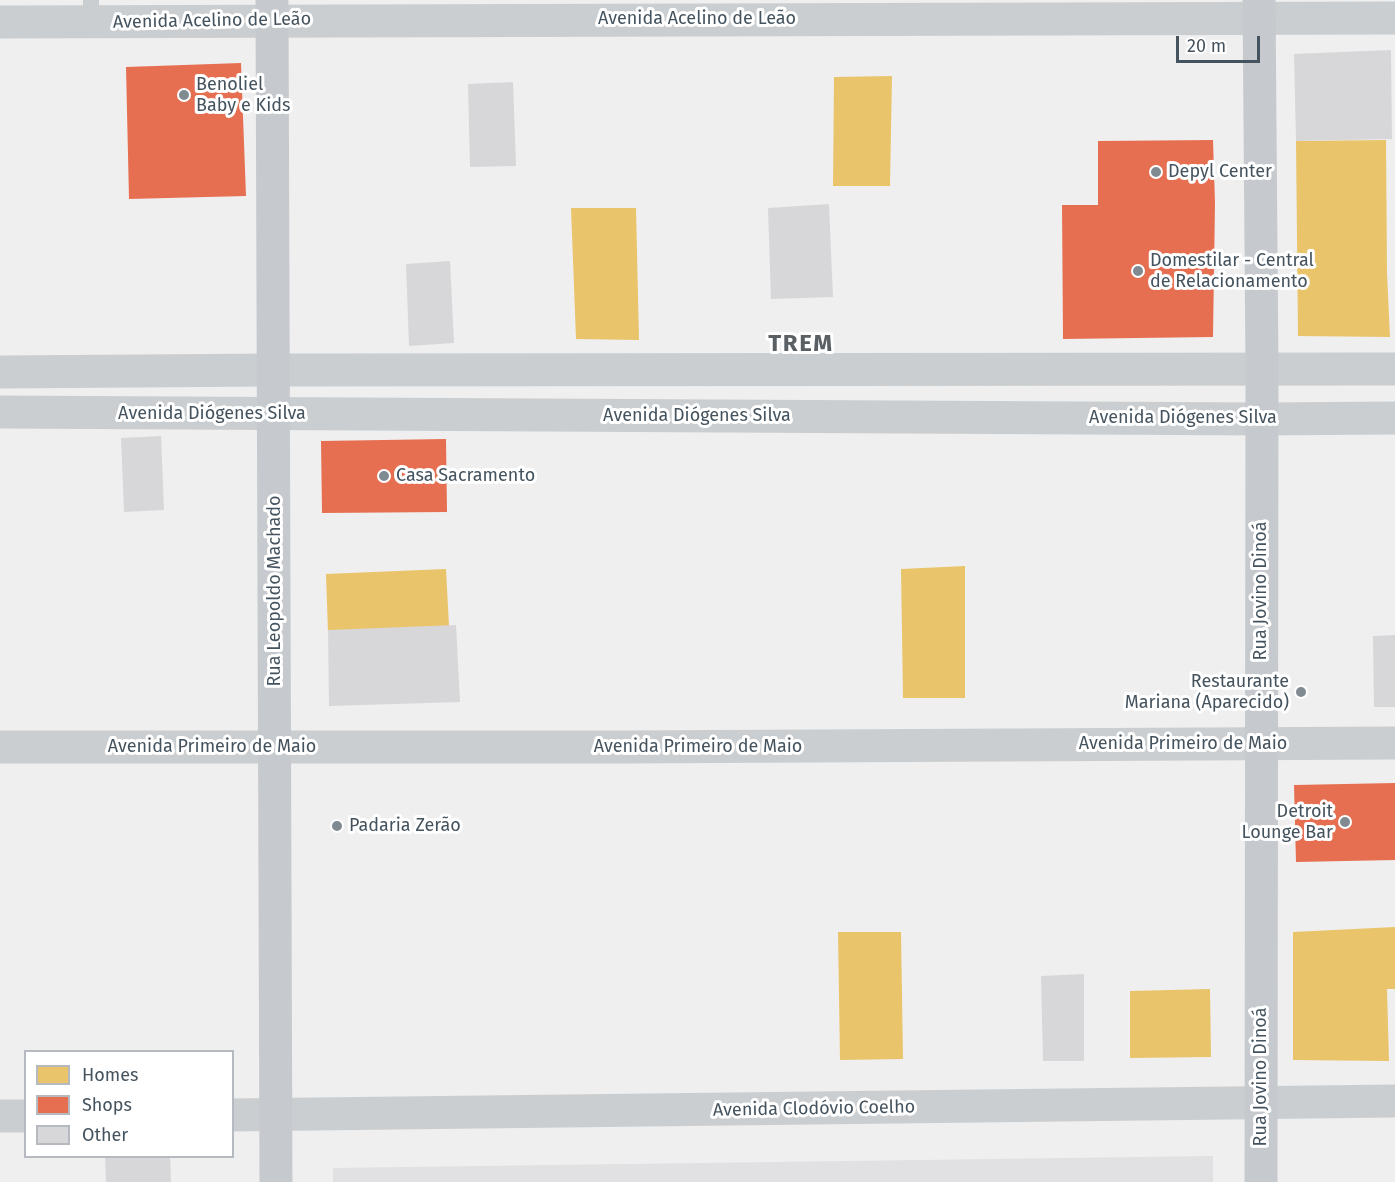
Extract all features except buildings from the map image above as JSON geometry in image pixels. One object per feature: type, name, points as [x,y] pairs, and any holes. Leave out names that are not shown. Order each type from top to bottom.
[{"type":"main road","name":"Rua Jovino Dinoá","points":[[1260,8],[1262,1182]]},
{"type":"main road","name":"Rua Leopoldo Machado","points":[[272,10],[276,1182]]},
{"type":"street","name":"Avenida Acelino de Leão","points":[[17,18],[91,11],[1260,8],[1395,18]]},
{"type":"street","points":[[0,372],[1395,369]]},
{"type":"street","name":"Avenida Diógenes Silva","points":[[0,412],[1395,418]]},
{"type":"street","name":"Avenida Primeiro de Maio","points":[[0,747],[1395,743]]},
{"type":"street","name":"Avenida Clodóvio Coelho","points":[[234,1115],[1395,1101]]},
{"type":"street","points":[[0,1116],[24,1116]]},
{"type":"shaded area","points":[[1213,1156],[1213,1182],[333,1182],[333,1168]]},
{"type":"place","name":"Benoliel Baby e Kids","points":[[184,95]]},
{"type":"place","name":"Depyl Center","points":[[1156,172]]},
{"type":"place","name":"Domestilar - Central de Relacionamento","points":[[1138,271]]},
{"type":"place","name":"Casa Sacramento","points":[[384,476]]},
{"type":"place","name":"Restaurante Mariana (Aparecido)","points":[[1301,692]]},
{"type":"place","name":"Detroit Lounge Bar","points":[[1345,822]]},
{"type":"place","name":"Padaria Zerão","points":[[337,826]]},
{"type":"district","name":"TREM","points":[[801,344]]}]
